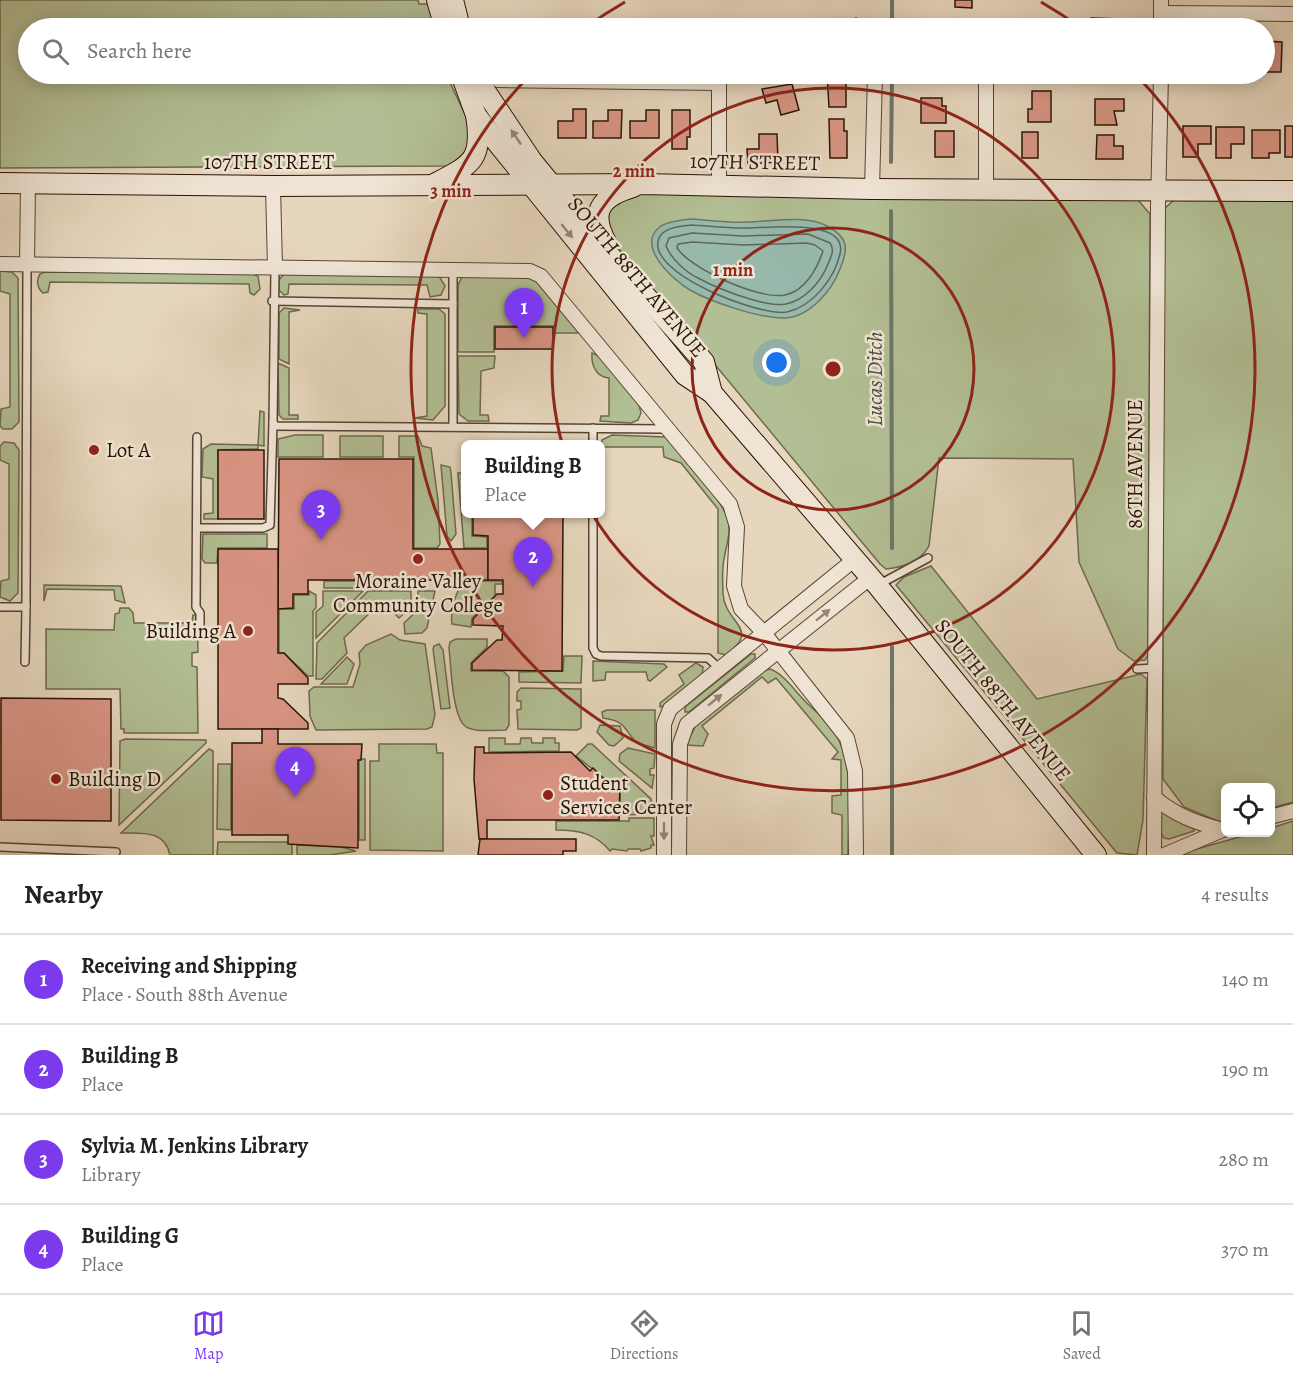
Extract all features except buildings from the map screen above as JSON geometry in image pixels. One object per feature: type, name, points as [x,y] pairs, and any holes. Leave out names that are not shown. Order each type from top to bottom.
[{"type":"street","points":[[437,0],[442,18]]},
{"type":"street","points":[[453,0],[458,18]]},
{"type":"street","points":[[1161,6],[1293,14]]},
{"type":"street","points":[[431,186],[467,167],[475,154],[480,137],[476,115],[465,84]]},
{"type":"street","name":"SOUTH 88TH AVENUE","points":[[480,84],[551,184],[610,256],[704,362],[712,393]]},
{"type":"street","points":[[719,84],[719,186]]},
{"type":"street","points":[[872,189],[875,84]]},
{"type":"street","points":[[986,84],[986,190]]},
{"type":"street","name":"86TH AVENUE","points":[[1154,855],[1161,84]]},
{"type":"street","name":"SOUTH 88TH AVENUE","points":[[476,115],[685,375],[712,393],[874,581],[1096,855]]},
{"type":"street","name":"107TH STREET","points":[[0,183],[273,186],[644,184],[872,189],[1293,191]]},
{"type":"street","points":[[27,264],[28,183]]},
{"type":"street","points":[[610,256],[598,226],[600,208],[613,194],[644,184]]},
{"type":"street","points":[[273,186],[275,268]]},
{"type":"street","points":[[0,264],[530,271],[541,276],[729,504],[737,528],[735,595],[741,609],[764,633],[847,738],[855,771],[856,855]]},
{"type":"street","points":[[664,855],[664,724],[670,709],[855,559]]},
{"type":"street","points":[[680,744],[687,724],[694,717],[777,650],[874,581]]},
{"type":"street","points":[[679,855],[680,744],[676,717],[688,695]]},
{"type":"street","points":[[1154,797],[1168,809],[1198,824],[1221,829]]},
{"type":"street","points":[[1275,816],[1293,811]]},
{"type":"street","points":[[1164,855],[1221,831]]},
{"type":"lane","points":[[25,662],[27,264]]},
{"type":"lane","points":[[197,528],[263,528],[270,525],[273,423],[272,301],[275,268]]},
{"type":"lane","points":[[453,270],[453,427]]},
{"type":"lane","points":[[272,301],[453,304]]},
{"type":"lane","points":[[273,423],[276,426],[668,429]]},
{"type":"lane","points":[[593,428],[593,440]]},
{"type":"lane","points":[[197,437],[196,607],[200,613],[200,626]]},
{"type":"lane","points":[[593,518],[593,648],[596,654],[601,656],[708,658],[720,669]]},
{"type":"lane","points":[[874,581],[928,558]]},
{"type":"lane","points":[[0,607],[26,607]]},
{"type":"lane","points":[[1137,669],[1155,668]]},
{"type":"lane","points":[[0,847],[116,852]]},
{"type":"shaded area","points":[[0,0],[418,0],[419,4],[429,4],[432,18],[18,18],[18,84],[451,84],[469,123],[469,152],[449,166],[0,168]]},
{"type":"shaded area","points":[[641,193],[1138,200],[1150,214],[1148,655],[1145,660],[1134,661],[1118,649],[1079,562],[1073,459],[939,458],[929,546],[916,560],[905,565],[886,569],[880,564],[611,239],[605,209]]},
{"type":"shaded area","points":[[1175,199],[1293,200],[1293,802],[1275,807],[1275,783],[1221,783],[1220,822],[1184,807],[1163,779],[1163,210]]},
{"type":"shaded area","points":[[0,271],[12,272],[18,278],[19,422],[12,429],[3,429],[0,426],[1,409],[10,407],[10,294],[0,291]]},
{"type":"shaded area","points":[[45,272],[249,273],[258,276],[260,289],[254,295],[250,293],[249,284],[50,282],[48,292],[43,293],[39,289],[38,281],[40,274]]},
{"type":"shaded area","points":[[284,274],[439,276],[445,286],[441,295],[430,297],[427,285],[289,284],[288,294],[284,295],[279,290],[279,280]]},
{"type":"shaded area","points":[[524,276],[535,280],[579,333],[554,333],[554,326],[494,326],[494,352],[458,352],[458,285],[462,277]]},
{"type":"shaded area","points":[[284,308],[300,310],[289,312],[289,364],[279,359],[279,313]]},
{"type":"shaded area","points":[[418,309],[439,309],[445,314],[445,406],[433,420],[415,418],[427,416],[427,314],[418,313]]},
{"type":"shaded area","points":[[592,353],[599,356],[639,405],[641,413],[638,420],[631,423],[600,421],[601,416],[609,416],[609,378],[595,370]]},
{"type":"shaded area","points":[[458,356],[495,356],[494,368],[481,371],[480,415],[488,415],[489,421],[468,421],[459,414]]},
{"type":"shaded area","points":[[278,363],[289,368],[289,415],[298,415],[298,419],[283,419],[279,415]]},
{"type":"shaded area","points":[[260,411],[264,412],[264,446],[258,445]]},
{"type":"shaded area","points":[[295,435],[323,435],[323,457],[278,457],[278,439]]},
{"type":"shaded area","points":[[612,435],[666,437],[700,476],[723,509],[729,523],[729,535],[723,567],[723,594],[725,604],[741,632],[741,638],[736,646],[726,655],[718,653],[718,509],[681,463],[664,457],[663,447],[605,447],[605,440],[602,440]]},
{"type":"shaded area","points":[[340,436],[383,436],[383,457],[340,457]]},
{"type":"shaded area","points":[[399,436],[418,436],[422,446],[431,448],[438,500],[440,544],[437,548],[414,548],[414,457],[399,457]]},
{"type":"shaded area","points":[[4,442],[14,443],[19,450],[18,593],[10,601],[0,597],[1,581],[9,579],[9,464],[0,460],[0,446]]},
{"type":"shaded area","points":[[211,444],[258,445],[258,449],[218,450],[218,519],[204,519],[204,514],[213,513],[213,479],[202,477],[203,449]]},
{"type":"shaded area","points":[[441,465],[450,467],[451,473],[456,534],[451,541],[447,536]]},
{"type":"shaded area","points":[[458,473],[461,473],[461,510]]},
{"type":"shaded area","points":[[462,518],[472,518],[472,536],[487,537],[487,548],[464,548]]},
{"type":"shaded area","points":[[203,534],[267,534],[267,548],[218,548],[217,563],[205,563],[202,559]]},
{"type":"shaded area","points":[[931,566],[1037,699],[1141,674],[1147,679],[1143,820],[1137,855],[1117,853],[896,585],[904,577]]},
{"type":"shaded area","points":[[324,581],[419,581],[419,584],[415,588],[324,588]]},
{"type":"shaded area","points":[[502,581],[502,584],[495,584],[495,596],[472,618],[471,627],[452,624],[455,597],[463,583]]},
{"type":"shaded area","points":[[44,585],[121,586],[125,603],[115,600],[114,590],[47,589],[44,601]]},
{"type":"shaded area","points":[[309,591],[316,595],[316,608],[313,611],[313,676],[308,676],[284,653],[279,653],[279,609],[294,609],[294,595],[309,595]]},
{"type":"shaded area","points":[[323,591],[363,591],[316,638],[316,612],[323,606]]},
{"type":"shaded area","points":[[368,591],[411,591],[411,607],[399,618],[382,601],[344,638],[347,653],[322,679],[316,679],[317,643]]},
{"type":"shaded area","points":[[418,591],[435,591],[427,628],[422,633],[405,634],[404,623],[418,610]]},
{"type":"shaded area","points":[[120,608],[129,608],[133,613],[134,623],[192,623],[193,615],[197,615],[198,652],[192,653],[192,666],[197,667],[198,733],[124,733],[124,729],[121,729],[120,689],[46,689],[46,629],[114,630],[115,614],[119,613]]},
{"type":"shaded area","points":[[391,634],[400,640],[425,644],[435,715],[432,727],[427,729],[316,730],[310,716],[309,691],[314,687],[353,687],[360,664],[359,653],[366,645]]},
{"type":"shaded area","points":[[456,639],[487,639],[487,647],[471,663],[471,671],[503,671],[509,677],[509,725],[506,730],[473,730],[465,726],[461,720],[455,701],[449,648],[450,642]]},
{"type":"shaded area","points":[[439,644],[443,650],[450,708],[441,709],[433,649]]},
{"type":"shaded area","points":[[751,654],[755,654],[755,658],[689,712],[685,712],[685,707]]},
{"type":"shaded area","points":[[564,656],[582,656],[581,683],[519,682],[519,672],[563,671]]},
{"type":"shaded area","points":[[347,657],[354,664],[347,684],[321,684]]},
{"type":"shaded area","points":[[593,661],[664,664],[667,667],[650,681],[646,672],[606,672],[605,680],[593,681]]},
{"type":"shaded area","points":[[696,663],[703,667],[702,676],[666,705],[660,707],[660,703],[684,684],[679,675]]},
{"type":"shaded area","points":[[770,669],[784,678],[828,723],[842,747],[846,761],[849,792],[848,855],[842,855],[842,815],[832,813],[832,796],[841,795],[841,760],[832,759],[838,752],[776,678],[768,683],[762,677],[702,726],[708,734],[703,746],[686,745],[696,725],[762,671]]},
{"type":"shaded area","points":[[521,688],[581,689],[581,728],[577,730],[518,729],[517,710],[521,709],[521,701],[517,701],[517,692]]},
{"type":"shaded area","points":[[607,710],[655,710],[655,748],[637,743],[621,723],[603,718],[602,712]]},
{"type":"shaded area","points":[[600,725],[620,726],[623,738],[614,746],[609,745],[597,732]]},
{"type":"shaded area","points":[[489,738],[505,738],[505,744],[520,744],[521,738],[531,738],[532,743],[543,743],[543,738],[555,738],[555,743],[559,743],[559,751],[489,752]]},
{"type":"shaded area","points":[[125,739],[206,740],[206,743],[119,825],[120,741]]},
{"type":"shaded area","points":[[379,744],[436,744],[437,753],[443,753],[443,851],[370,850],[370,761],[379,761]]},
{"type":"shaded area","points":[[588,744],[592,744],[651,799],[654,814],[620,815],[620,783],[609,782],[576,756]]},
{"type":"shaded area","points":[[628,748],[655,754],[654,768],[650,769],[650,775],[654,775],[652,788],[619,761],[620,754]]},
{"type":"shaded area","points":[[209,749],[213,751],[213,855],[170,855],[163,841],[158,837],[144,833],[121,833]]},
{"type":"shaded area","points":[[365,759],[365,840],[359,840],[359,761]]},
{"type":"shaded area","points":[[218,764],[231,764],[231,830],[217,829]]},
{"type":"shaded area","points":[[1161,809],[1193,827],[1194,831],[1169,839],[1164,838],[1158,824]]},
{"type":"shaded area","points":[[629,818],[654,818],[654,836],[651,836],[654,845],[651,845],[651,848],[641,851],[640,849],[628,849],[627,851],[612,849],[610,851],[605,845],[587,834],[556,830],[556,821],[629,821]]},
{"type":"shaded area","points":[[1293,821],[1293,855],[1175,855],[1240,837],[1275,837],[1275,827]]},
{"type":"shaded area","points":[[218,842],[287,842],[292,845],[292,855],[217,855]]},
{"type":"shaded area","points":[[297,845],[341,847],[356,851],[330,855],[297,855]]},
{"type":"water","points":[[691,219],[739,222],[798,219],[818,222],[839,234],[845,244],[845,255],[832,285],[819,301],[803,313],[775,318],[750,313],[690,290],[674,278],[659,261],[652,243],[654,234],[664,224]]},
{"type":"waterway","name":"Lucas Ditch","points":[[892,0],[892,18]]},
{"type":"waterway","name":"Lucas Ditch","points":[[891,162],[892,84]]},
{"type":"waterway","name":"Lucas Ditch","points":[[891,211],[892,548]]},
{"type":"waterway","name":"Lucas Ditch","points":[[892,647],[892,855]]},
{"type":"place","name":"Receiving and Shipping","points":[[524,338]]},
{"type":"place","name":"Lot A","points":[[94,450]]},
{"type":"place","name":"Sylvia M. Jenkins Library","points":[[321,540]]},
{"type":"place","name":"Moraine Valley Community College","points":[[418,559]]},
{"type":"place","name":"Building B","points":[[533,587]]},
{"type":"place","name":"Building A","points":[[248,631]]},
{"type":"place","name":"Building D","points":[[56,779]]},
{"type":"place","name":"Student Services Center","points":[[548,795]]},
{"type":"place","name":"Building G","points":[[295,797]]}]
